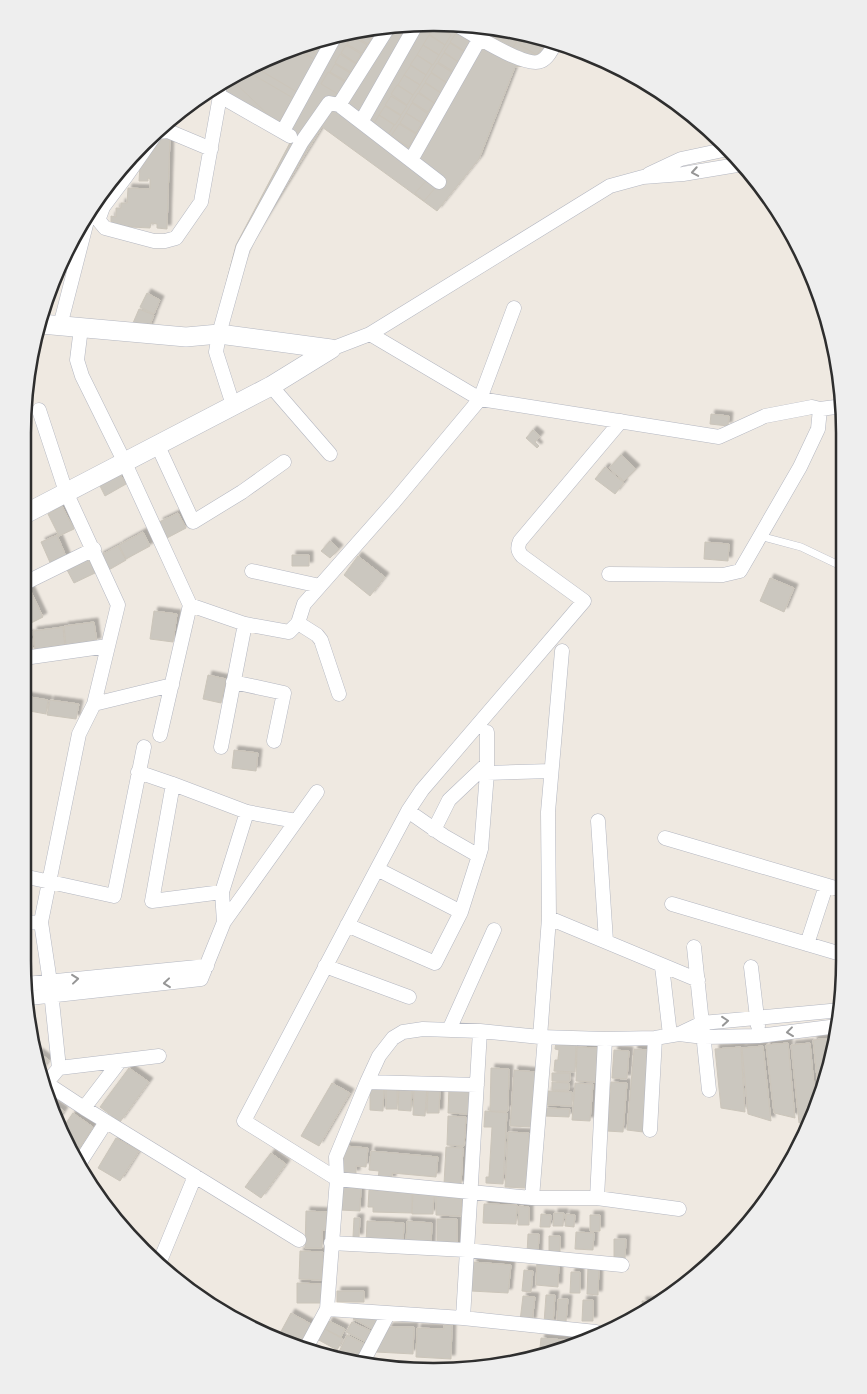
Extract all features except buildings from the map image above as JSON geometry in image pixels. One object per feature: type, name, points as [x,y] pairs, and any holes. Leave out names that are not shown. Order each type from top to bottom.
[{"type":"street","points":[[361,122],[412,32]]},
{"type":"street","points":[[411,160],[475,34]]},
{"type":"street","points":[[479,34],[503,51],[531,63],[541,61],[551,49]]},
{"type":"street","points":[[339,105],[383,35]]},
{"type":"street","points":[[283,131],[330,45]]},
{"type":"street","points":[[222,92],[301,143]]},
{"type":"street","points":[[134,164],[103,207],[99,218],[100,222],[105,228],[154,241],[165,242],[176,238],[201,202],[219,94]]},
{"type":"street","points":[[234,405],[216,352],[219,334],[243,248],[301,143],[329,103],[339,105],[439,182]]},
{"type":"street","points":[[168,131],[211,149]]},
{"type":"street","points":[[644,177],[681,159],[720,151]]},
{"type":"street","points":[[31,511],[156,444],[271,386],[331,349],[370,334],[610,186],[644,177],[683,174],[734,166]]},
{"type":"street","points":[[60,326],[83,236]]},
{"type":"street","points":[[190,605],[245,624],[289,632],[298,623],[304,604],[394,502],[480,398],[514,308]]},
{"type":"street","points":[[46,325],[186,337],[219,334],[331,349]]},
{"type":"street","points":[[80,328],[78,367],[124,461],[190,605],[160,735]]},
{"type":"street","points":[[370,334],[480,398],[621,422],[719,437],[765,416],[812,407],[820,409],[835,407]]},
{"type":"street","points":[[271,386],[330,454]]},
{"type":"street","points":[[609,574],[723,575],[740,571],[800,467],[815,437],[818,430],[820,409]]},
{"type":"street","points":[[39,410],[66,492],[94,549],[118,605],[94,704],[79,734],[41,922],[51,989],[59,1068]]},
{"type":"street","points":[[621,422],[520,541],[518,546],[518,551],[522,556],[584,601],[422,790],[408,811],[244,1121],[337,1179],[532,1198],[597,1198],[679,1209]]},
{"type":"street","points":[[156,444],[193,522],[242,492],[284,462]]},
{"type":"street","points":[[31,580],[94,549]]},
{"type":"street","points":[[252,571],[320,586]]},
{"type":"street","points":[[298,623],[317,635],[321,640],[339,694]]},
{"type":"street","points":[[220,747],[245,624]]},
{"type":"street","points":[[31,657],[108,646]]},
{"type":"street","points":[[532,1198],[549,918],[548,812],[562,651]]},
{"type":"street","points":[[233,682],[284,693],[274,741]]},
{"type":"street","points":[[94,704],[172,685]]},
{"type":"street","points":[[347,925],[435,963],[461,912],[479,856],[487,769],[487,732]]},
{"type":"street","points":[[31,877],[114,896],[144,747]]},
{"type":"street","points":[[434,830],[449,800],[487,769],[551,771]]},
{"type":"street","points":[[138,772],[248,812],[296,821]]},
{"type":"street","points":[[174,784],[152,902],[222,892]]},
{"type":"street","points":[[32,985],[51,989],[201,979],[224,922],[317,792]]},
{"type":"street","points":[[408,811],[434,830],[479,856]]},
{"type":"street","points":[[224,922],[222,892],[248,812]]},
{"type":"street","points":[[598,821],[606,941]]},
{"type":"street","points":[[665,838],[836,888]]},
{"type":"street","points":[[377,869],[461,912]]},
{"type":"street","points":[[807,944],[826,886]]},
{"type":"street","points":[[672,904],[836,953]]},
{"type":"street","points":[[549,918],[698,980]]},
{"type":"street","points":[[31,923],[41,922]]},
{"type":"street","points":[[449,1030],[494,930]]},
{"type":"street","points":[[694,947],[709,1090]]},
{"type":"street","points":[[325,966],[409,998]]},
{"type":"street","points":[[662,966],[674,1035]]},
{"type":"street","points":[[751,967],[759,1036]]},
{"type":"street","points":[[33,996],[51,989]]},
{"type":"street","points":[[309,1343],[327,1309],[337,1179],[336,1157],[379,1056],[393,1038],[403,1032],[423,1029],[480,1031],[542,1037],[655,1038],[757,1018],[832,1010]]},
{"type":"street","points":[[703,1030],[759,1036],[830,1027]]},
{"type":"street","points":[[462,1318],[480,1031]]},
{"type":"street","points":[[650,1130],[655,1038]]},
{"type":"street","points":[[597,1198],[605,1039]]},
{"type":"street","points":[[50,1079],[59,1068],[159,1056]]},
{"type":"street","points":[[84,1108],[120,1060]]},
{"type":"street","points":[[367,1082],[477,1084]]},
{"type":"street","points":[[53,1090],[299,1240]]},
{"type":"street","points":[[83,1158],[106,1122]]},
{"type":"street","points":[[162,1257],[195,1176]]},
{"type":"street","points":[[331,1243],[466,1250],[622,1265]]},
{"type":"street","points":[[327,1309],[462,1318],[589,1331]]},
{"type":"street","points":[[366,1357],[388,1314]]},
{"type":"lane","points":[[760,536],[801,547],[836,564]]}]
